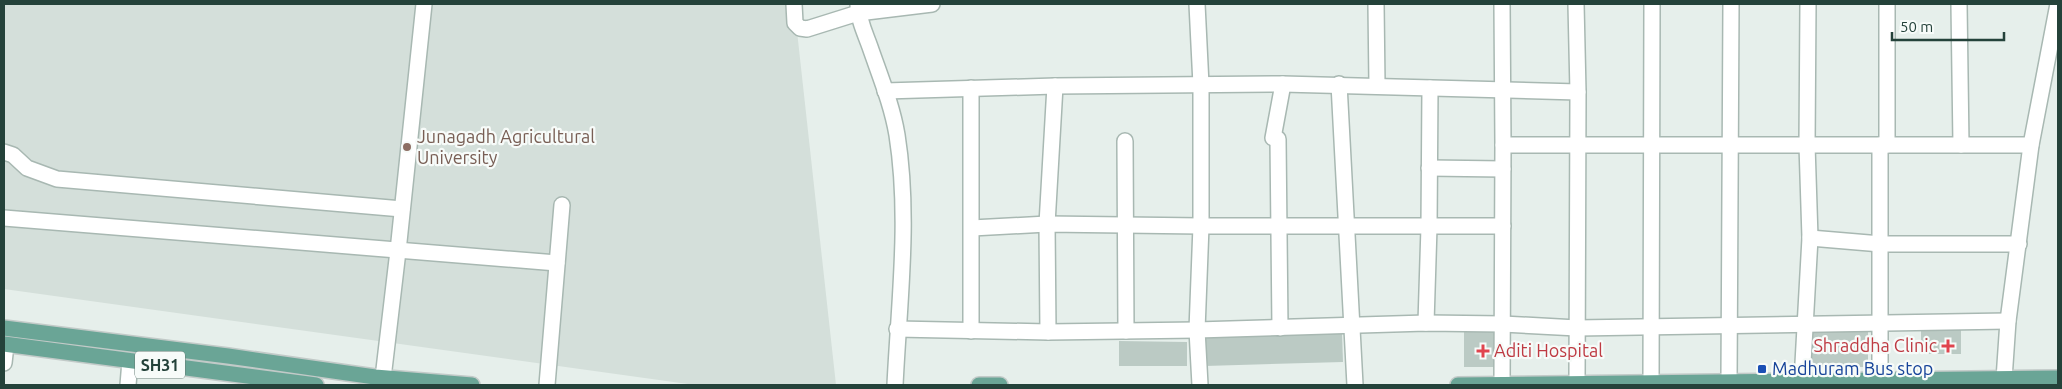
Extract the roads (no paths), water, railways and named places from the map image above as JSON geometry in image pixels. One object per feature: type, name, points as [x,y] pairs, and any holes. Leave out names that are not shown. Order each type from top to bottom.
[{"type":"main road","points":[[4,328],[382,378],[472,385]]},
{"type":"main road","name":"SH31","points":[[5,344],[316,385]]},
{"type":"main road","points":[[1458,385],[2058,378]]},
{"type":"main road","points":[[979,385],[1000,385]]},
{"type":"street","points":[[382,378],[398,251],[424,4]]},
{"type":"street","points":[[794,4],[795,23],[800,28],[807,29],[859,13],[929,4]]},
{"type":"street","points":[[1197,4],[1201,84],[1201,226],[1197,330],[1200,385]]},
{"type":"street","points":[[1376,4],[1376,85]]},
{"type":"street","points":[[1502,4],[1504,145],[1502,384]]},
{"type":"street","points":[[1576,4],[1578,92],[1577,384]]},
{"type":"street","points":[[1651,383],[1652,4]]},
{"type":"street","points":[[1729,382],[1731,4]]},
{"type":"street","points":[[1802,381],[1810,238],[1807,145],[1808,4]]},
{"type":"street","points":[[1880,380],[1880,244],[1884,145],[1886,4]]},
{"type":"street","points":[[1959,4],[1960,145]]},
{"type":"street","points":[[2004,379],[2008,322],[2032,145],[2058,4]]},
{"type":"street","points":[[859,13],[885,91],[896,132],[901,175],[902,250],[895,385]]},
{"type":"street","points":[[1280,328],[1276,138],[1284,84]]},
{"type":"street","points":[[885,91],[1055,86],[1338,84],[1578,92]]},
{"type":"street","points":[[1338,84],[1355,385]]},
{"type":"street","points":[[1048,332],[1047,224],[1055,86]]},
{"type":"street","points":[[971,88],[971,331]]},
{"type":"street","points":[[1426,323],[1430,88]]},
{"type":"street","points":[[1125,141],[1126,331]]},
{"type":"street","points":[[1504,145],[2032,145]]},
{"type":"street","points":[[4,152],[13,155],[27,168],[57,179],[402,209]]},
{"type":"street","points":[[1429,168],[1503,169]]},
{"type":"street","points":[[547,385],[562,205]]},
{"type":"street","points":[[4,218],[557,263]]},
{"type":"street","points":[[972,228],[1047,224],[1126,226],[1503,226]]},
{"type":"street","points":[[1810,238],[1880,244],[2018,244]]},
{"type":"street","points":[[897,329],[1048,332],[1197,330],[1426,323],[1503,324],[1577,328],[2008,322]]},
{"type":"street","points":[[4,363],[5,344]]},
{"type":"street","points":[[128,385],[130,361]]},
{"type":"place","name":"Junagadh Agricultural University","points":[[407,147]]},
{"type":"place","name":"Shraddha Clinic","points":[[1948,346]]},
{"type":"place","name":"Aditi Hospital","points":[[1483,351]]},
{"type":"place","name":"Madhuram Bus stop","points":[[1762,369]]}]
